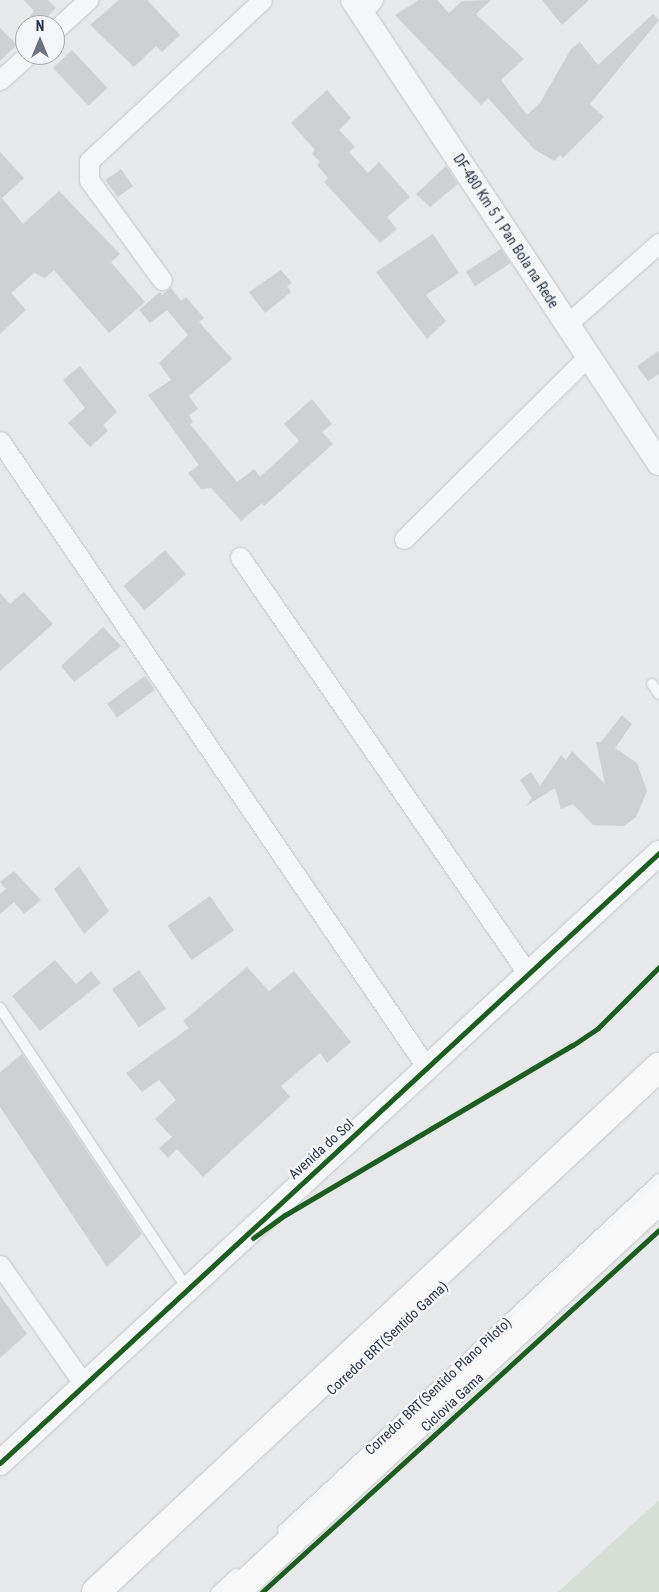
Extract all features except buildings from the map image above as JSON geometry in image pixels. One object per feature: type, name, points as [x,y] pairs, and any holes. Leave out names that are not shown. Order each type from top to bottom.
[{"type":"main road","points":[[96,1592],[659,1067]]},
{"type":"main road","points":[[236,1592],[659,1200]]},
{"type":"street","points":[[65,21],[88,0]]},
{"type":"street","points":[[162,280],[88,180],[89,161],[262,0]]},
{"type":"street","name":"DF-480 Km 5 1 Pan Bola na Rede","points":[[362,4],[567,324],[659,463]]},
{"type":"street","points":[[0,80],[17,65]]},
{"type":"street","points":[[567,324],[659,243]]},
{"type":"street","points":[[404,539],[588,356]]},
{"type":"street","points":[[0,441],[427,1068]]},
{"type":"street","points":[[240,557],[528,974]]},
{"type":"street","name":"Avenida do Sol","points":[[0,1463],[659,853]]},
{"type":"street","points":[[0,1265],[85,1386]]},
{"type":"lane","points":[[652,684],[659,694]]},
{"type":"lane","points":[[0,1008],[187,1288]]},
{"type":"lane","name":"Corredor BRT(Sentido Plano Piloto)","points":[[274,1538],[659,1180]]},
{"type":"lane","points":[[216,1592],[245,1565]]},
{"type":"shaded area","points":[[659,1500],[659,1592],[558,1592]]},
{"type":"cycle path","points":[[0,1463],[659,853]]},
{"type":"cycle path","points":[[253,1238],[285,1215],[573,1045],[598,1028],[659,967]]},
{"type":"cycle path","name":"Ciclovia Gama","points":[[262,1592],[659,1230]]}]
